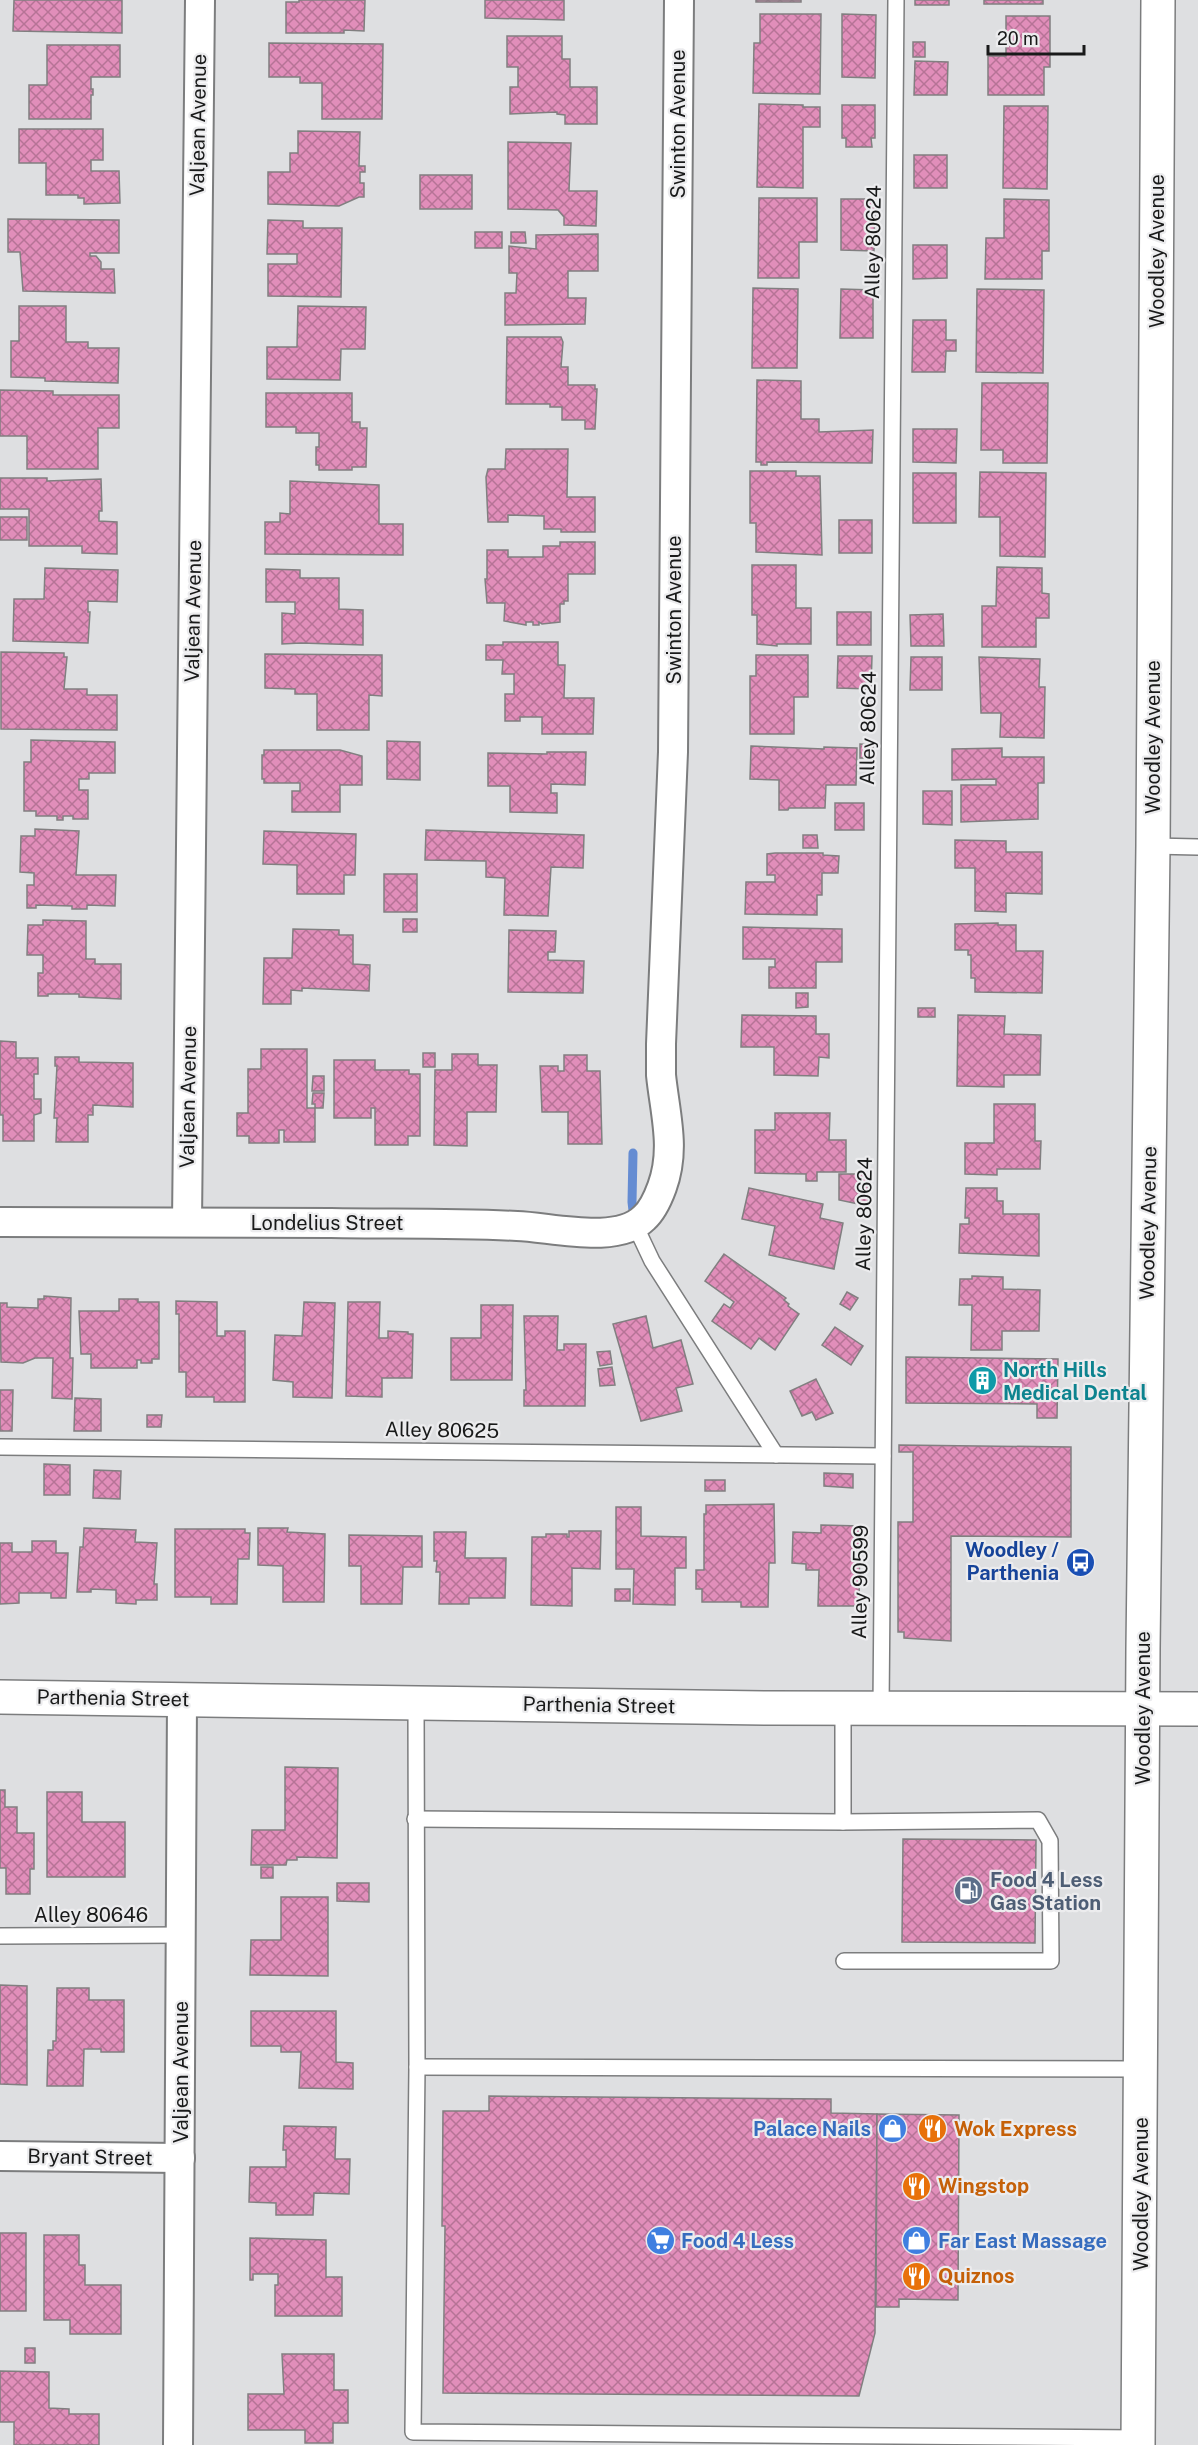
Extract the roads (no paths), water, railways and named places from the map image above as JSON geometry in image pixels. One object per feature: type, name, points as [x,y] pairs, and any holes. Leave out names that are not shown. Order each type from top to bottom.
[{"type":"main road","name":"Woodley Avenue","points":[[1138,2441],[1143,1708],[1153,846],[1158,0]]},
{"type":"main road","name":"Parthenia Street","points":[[0,1697],[991,1710],[1198,1709]]},
{"type":"street","name":"Valjean Avenue","points":[[187,1222],[200,0]]},
{"type":"street","name":"Swinton Avenue","points":[[642,1220],[659,1195],[668,1171],[670,1147],[668,1116],[661,1075],[661,1044],[673,752],[679,0]]},
{"type":"street","name":"Londelius Street","points":[[0,1222],[489,1224],[595,1232],[618,1231],[642,1220]]},
{"type":"street","name":"Valjean Avenue","points":[[178,2445],[182,1699]]},
{"type":"street","name":"Bryant Street","points":[[0,2156],[180,2157]]},
{"type":"lane","name":"Alley 80624","points":[[883,1456],[896,0]]},
{"type":"lane","points":[[1153,846],[1198,847]]},
{"type":"lane","points":[[642,1220],[652,1261],[776,1455]]},
{"type":"lane","name":"Alley 80625","points":[[0,1447],[883,1456]]},
{"type":"lane","name":"Alley 90599","points":[[881,1708],[883,1456]]},
{"type":"lane","points":[[416,1703],[417,2067],[413,2432],[1138,2441]]},
{"type":"lane","points":[[843,1708],[843,1822]]},
{"type":"lane","points":[[415,1819],[843,1822],[1038,1820],[1050,1841],[1051,1961],[844,1961]]},
{"type":"lane","name":"Alley 80646","points":[[0,1936],[182,1935]]},
{"type":"lane","points":[[417,2067],[1142,2069]]},
{"type":"waterway","points":[[633,1153],[634,1219]]},
{"type":"place","name":"North Hills Medical Dental","points":[[982,1381]]},
{"type":"place","name":"Woodley / Parthenia","points":[[1080,1562]]},
{"type":"place","name":"Food 4 Less Gas Station","points":[[969,1891]]},
{"type":"place","name":"Palace Nails","points":[[892,2129]]},
{"type":"place","name":"Wok Express","points":[[933,2129]]},
{"type":"place","name":"Wingstop","points":[[917,2186]]},
{"type":"place","name":"Food 4 Less","points":[[660,2241]]},
{"type":"place","name":"Far East Massage","points":[[917,2241]]},
{"type":"place","name":"Quiznos","points":[[917,2276]]}]
